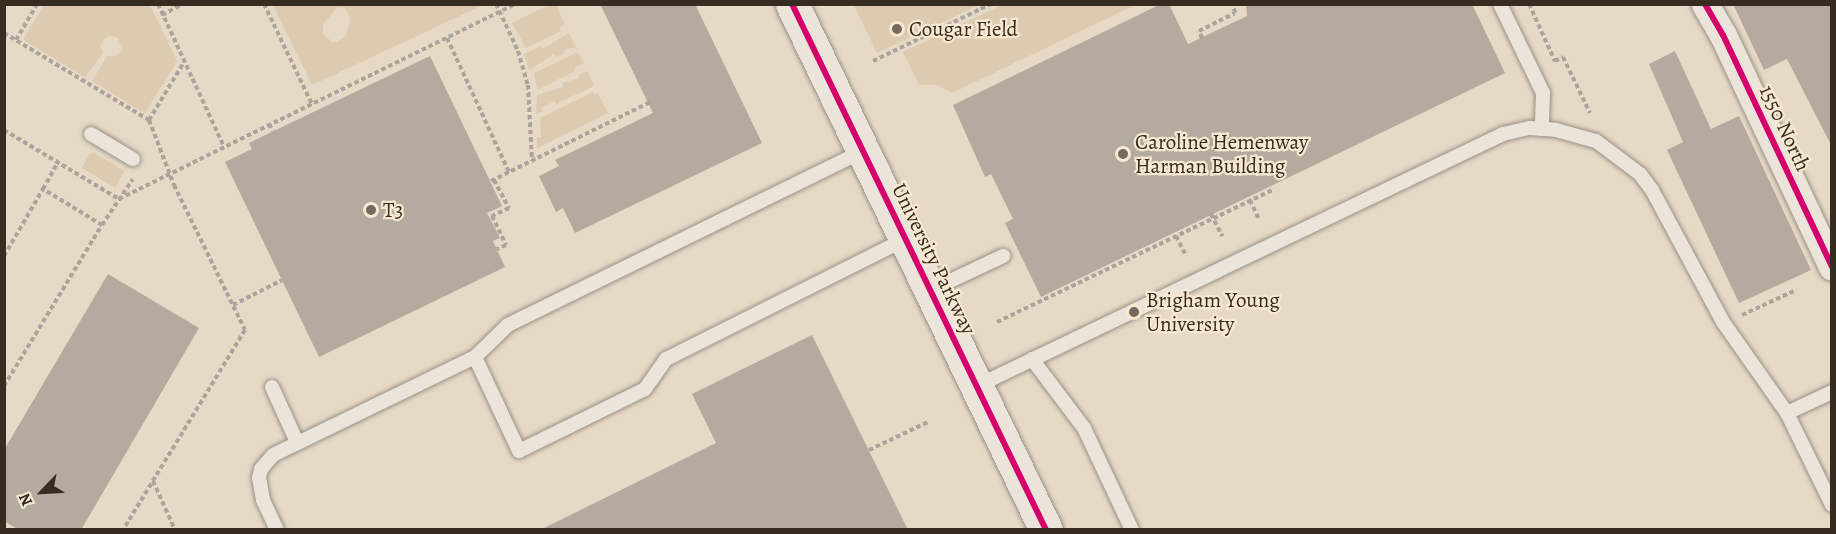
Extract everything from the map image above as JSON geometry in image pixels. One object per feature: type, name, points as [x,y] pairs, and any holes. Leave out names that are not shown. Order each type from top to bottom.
[{"type":"main road","name":"University Parkway","points":[[792,4],[1046,530]]},
{"type":"street","name":"1550 North","points":[[1705,4],[1723,35],[1832,267]]},
{"type":"lane","points":[[1500,4],[1543,93],[1542,129]]},
{"type":"lane","points":[[977,386],[1503,134],[1530,128],[1556,130],[1596,141],[1640,174],[1675,229],[1723,322],[1787,413],[1832,505]]},
{"type":"lane","points":[[91,134],[133,159]]},
{"type":"lane","points":[[277,530],[262,500],[261,469],[273,455],[475,357],[508,325],[863,151]]},
{"type":"lane","points":[[475,357],[519,451],[645,389],[666,359],[906,239]]},
{"type":"lane","points":[[931,290],[1003,256]]},
{"type":"lane","points":[[1032,359],[1084,428],[1132,530]]},
{"type":"lane","points":[[272,387],[297,442]]},
{"type":"lane","points":[[1787,413],[1832,392]]},
{"type":"path","points":[[16,40],[37,4]]},
{"type":"path","points":[[158,4],[224,147]]},
{"type":"path","points":[[162,15],[183,4]]},
{"type":"path","points":[[264,4],[312,104]]},
{"type":"path","points":[[496,4],[518,51],[528,85],[532,117],[532,161]]},
{"type":"path","points":[[4,130],[119,199],[516,4]]},
{"type":"path","points":[[873,61],[991,4]]},
{"type":"path","points":[[1202,38],[1199,31],[1235,13],[1233,4]]},
{"type":"path","points":[[1529,4],[1556,61],[1563,57],[1590,112]]},
{"type":"path","points":[[4,33],[149,120],[170,174],[245,330],[123,530]]},
{"type":"path","points":[[447,38],[509,172]]},
{"type":"path","points":[[149,120],[184,62]]},
{"type":"path","points":[[497,249],[506,245],[492,216],[508,208],[492,180],[652,101]]},
{"type":"path","points":[[269,124],[273,131]]},
{"type":"path","points":[[4,256],[58,162]]},
{"type":"path","points":[[43,189],[102,225]]},
{"type":"path","points":[[997,322],[1159,242],[1176,236],[1212,216],[1274,189]]},
{"type":"path","points":[[1250,200],[1259,219]]},
{"type":"path","points":[[4,386],[116,204]]},
{"type":"path","points":[[1212,216],[1222,236]]},
{"type":"path","points":[[1176,236],[1185,254]]},
{"type":"path","points":[[233,305],[282,280]]},
{"type":"path","points":[[1742,316],[1796,290]]},
{"type":"path","points":[[869,450],[928,422]]},
{"type":"path","points":[[153,481],[175,530]]},
{"type":"shaded area","points":[[45,4],[150,5],[177,61],[145,113],[126,102],[126,98],[125,101],[92,81],[107,56],[115,56],[122,50],[118,38],[110,35],[104,39],[100,47],[103,53],[85,77],[23,40]]},
{"type":"shaded area","points":[[273,5],[483,5],[312,85]],"holes":[[[338,7],[346,9],[350,20],[346,36],[337,42],[332,42],[323,34],[323,24]]]},
{"type":"shaded area","points":[[549,5],[556,5],[565,25],[559,28],[561,31],[526,48],[512,23]]},
{"type":"shaded area","name":"Cougar Field","points":[[854,5],[979,5],[877,53]]},
{"type":"shaded area","points":[[1002,5],[1135,5],[952,93],[938,85],[919,85],[903,52]]},
{"type":"shaded area","points":[[569,33],[576,47],[564,50],[565,53],[556,57],[554,54],[529,70],[524,54],[541,46],[543,49]]},
{"type":"shaded area","points":[[578,52],[584,63],[574,68],[575,71],[537,90],[534,73]]},
{"type":"shaded area","points":[[588,71],[594,86],[556,104],[555,101],[541,108],[543,111],[536,114],[537,95],[563,87],[562,83],[579,78],[579,75]]},
{"type":"shaded area","points":[[593,92],[595,95],[598,93],[608,113],[537,148],[537,137],[541,137],[540,118]]},
{"type":"shaded area","points":[[94,153],[124,171],[115,188],[82,168],[89,154]]},
{"type":"building","points":[[600,4],[695,4],[762,143],[575,233],[563,208],[556,212],[539,176],[559,166],[555,160],[653,113]]},
{"type":"building","name":"Caroline Hemenway Harman Building","points":[[1161,4],[1169,4],[1188,44],[1247,16],[1246,4],[1472,4],[1505,73],[1041,297],[1005,223],[1013,219],[991,174],[985,177],[953,105]]},
{"type":"building","points":[[1733,4],[1832,4],[1832,147],[1787,59],[1764,70]]},
{"type":"building","points":[[1675,51],[1711,129],[1739,116],[1811,270],[1739,303],[1667,150],[1683,142],[1649,64]]},
{"type":"building","name":"T3","points":[[430,56],[502,206],[487,213],[500,238],[493,241],[505,267],[319,357],[225,162],[252,149],[249,143]]},
{"type":"building","points":[[108,274],[199,328],[81,530],[19,530],[4,521],[4,450]]},
{"type":"building","points":[[812,335],[908,530],[540,530],[716,443],[692,394]]},
{"type":"cycle path","points":[[792,4],[1046,530]]},
{"type":"cycle path","points":[[1705,4],[1723,35],[1832,267]]},
{"type":"place","name":"Cougar Field","points":[[897,29]]},
{"type":"place","name":"Caroline Hemenway Harman Building","points":[[1123,154]]},
{"type":"place","name":"T3","points":[[371,210]]},
{"type":"place","name":"Brigham Young University","points":[[1134,312]]}]
